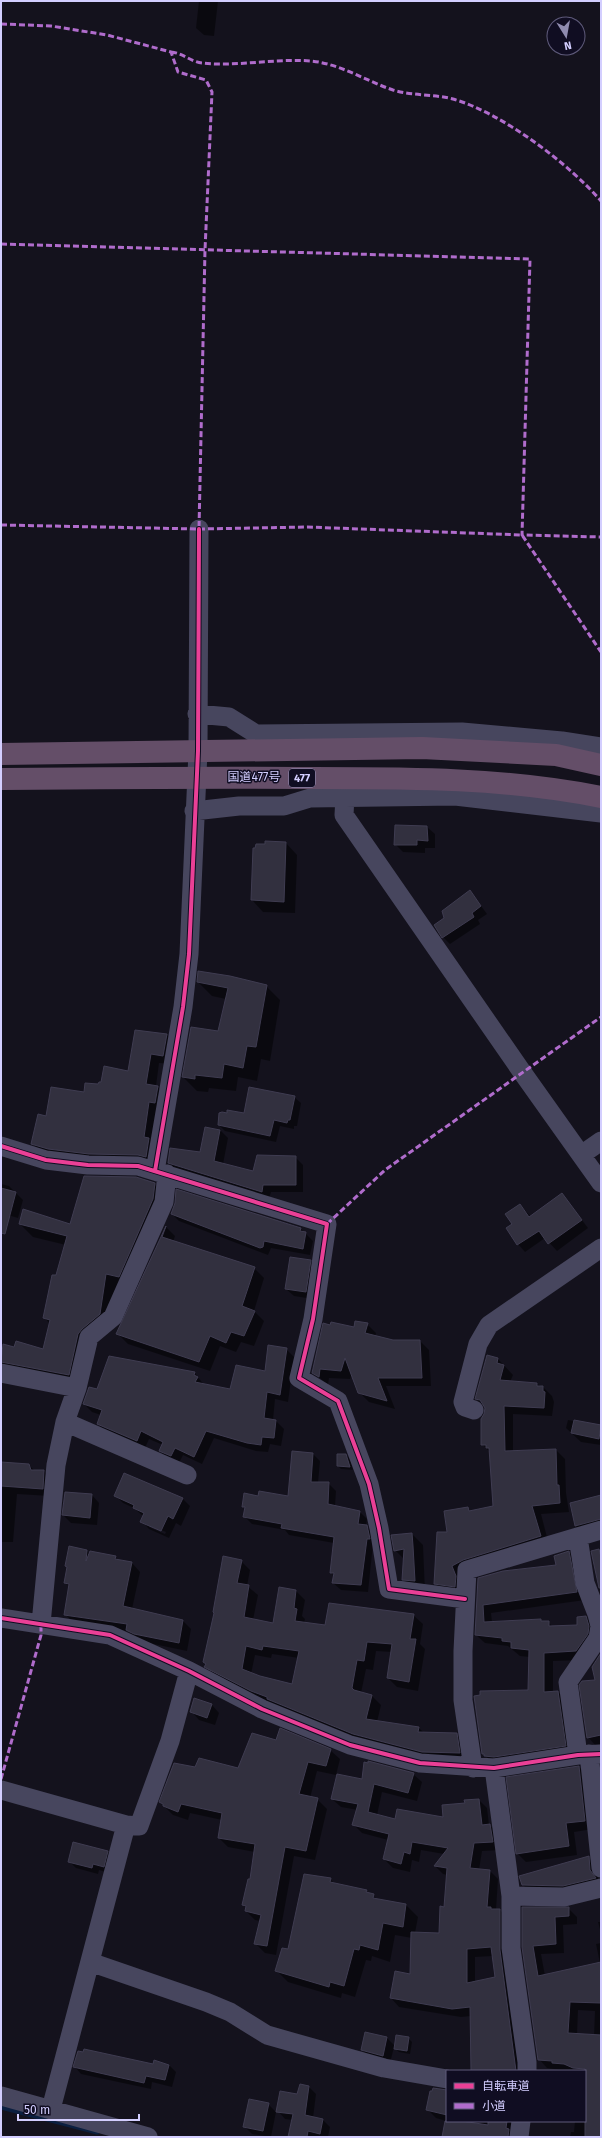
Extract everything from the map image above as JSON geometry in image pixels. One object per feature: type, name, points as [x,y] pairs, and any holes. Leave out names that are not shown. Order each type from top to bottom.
[{"type":"highway","points":[[1,754],[422,748],[556,755],[601,765]]},
{"type":"highway","name":"国道477号","points":[[1,779],[196,777],[346,788],[443,778],[562,789],[601,797]]},
{"type":"street","points":[[41,1624],[56,1465],[65,1422],[77,1388],[89,1337],[113,1317],[164,1202],[161,1172],[189,954],[194,810],[198,751],[199,529]]},
{"type":"street","points":[[198,714],[229,717],[256,734],[462,732],[562,741],[601,747]]},
{"type":"street","points":[[194,810],[239,806],[284,806],[346,788],[455,796],[601,813]]},
{"type":"street","points":[[346,788],[344,815],[522,1072],[601,1183]]},
{"type":"street","points":[[581,1155],[601,1140]]},
{"type":"street","points":[[1,1146],[46,1160],[88,1165],[138,1166],[327,1224],[313,1319],[299,1378],[338,1401],[369,1484],[379,1528],[389,1589],[465,1599]]},
{"type":"street","points":[[474,1410],[465,1407],[463,1402],[478,1344],[489,1325],[601,1248]]},
{"type":"street","points":[[1,1374],[77,1388]]},
{"type":"street","points":[[65,1422],[187,1475]]},
{"type":"street","points":[[473,1768],[463,1700],[463,1651],[467,1570],[601,1530]]},
{"type":"street","points":[[578,1537],[585,1583],[600,1626],[598,1638],[568,1682],[589,1754],[601,1868]]},
{"type":"street","points":[[1,1618],[110,1635],[189,1671],[262,1709],[350,1745],[420,1763],[473,1768],[494,1768],[589,1754]]},
{"type":"street","points":[[1,1790],[126,1825],[138,1826],[170,1741],[189,1671]]},
{"type":"street","points":[[494,1768],[511,1896],[511,1948],[528,2062],[527,2070]]},
{"type":"street","points":[[51,2110],[126,1825]]},
{"type":"street","points":[[511,1896],[564,1897],[601,1888]]},
{"type":"street","points":[[90,1962],[206,2002],[230,2012],[267,2035],[384,2068],[446,2079]]},
{"type":"street","points":[[1,2096],[148,2137]]},
{"type":"street","points":[[519,2137],[521,2122]]},
{"type":"building","points":[[395,825],[427,826],[428,841],[417,840],[417,845],[394,845]]},
{"type":"building","points":[[265,841],[286,842],[284,902],[251,900],[253,848],[255,848],[256,844],[265,844]]},
{"type":"building","points":[[470,890],[481,906],[472,913],[474,917],[442,938],[434,925],[444,918],[442,911]]},
{"type":"building","points":[[198,971],[230,976],[267,985],[256,1047],[247,1046],[243,1068],[224,1064],[222,1078],[195,1075],[195,1079],[182,1077],[191,1027],[218,1031],[228,988],[197,982]]},
{"type":"building","points":[[135,1030],[167,1034],[163,1056],[151,1054],[146,1084],[158,1086],[155,1103],[149,1102],[144,1137],[149,1138],[146,1157],[138,1155],[89,1154],[48,1149],[31,1144],[38,1114],[46,1116],[51,1087],[84,1092],[85,1083],[98,1084],[101,1082],[104,1066],[128,1071]]},
{"type":"building","points":[[249,1087],[295,1096],[290,1120],[288,1120],[287,1123],[274,1120],[270,1136],[218,1125],[219,1113],[227,1113],[227,1110],[244,1113]]},
{"type":"building","points":[[205,1127],[220,1130],[214,1161],[253,1171],[257,1155],[296,1156],[296,1185],[263,1185],[262,1192],[168,1163],[170,1148],[200,1152]]},
{"type":"building","points":[[84,1176],[136,1177],[155,1183],[153,1199],[119,1277],[106,1274],[100,1314],[78,1334],[69,1375],[1,1362],[3,1344],[14,1347],[16,1341],[43,1349],[50,1320],[43,1318],[52,1275],[56,1275],[67,1236],[19,1224],[23,1209],[70,1224]]},
{"type":"building","points":[[1,1188],[16,1192],[5,1234],[1,1233]]},
{"type":"building","points":[[176,1189],[301,1228],[300,1231],[306,1232],[303,1249],[264,1241],[263,1247],[260,1248],[171,1214],[175,1203]]},
{"type":"building","points":[[562,1193],[582,1220],[548,1244],[539,1231],[517,1245],[506,1228],[512,1224],[505,1214],[520,1204],[529,1217]]},
{"type":"building","points":[[166,1226],[162,1237],[255,1267],[242,1306],[255,1311],[244,1336],[231,1332],[226,1343],[210,1336],[199,1362],[116,1334]]},
{"type":"building","points":[[290,1257],[311,1260],[306,1292],[285,1289]]},
{"type":"building","points":[[355,1321],[368,1323],[365,1333],[393,1340],[420,1340],[422,1378],[378,1378],[387,1401],[358,1393],[345,1358],[341,1371],[320,1369],[319,1377],[312,1373],[323,1323],[330,1325],[331,1322],[354,1327]]},
{"type":"building","points":[[268,1345],[287,1348],[280,1395],[267,1392],[264,1418],[276,1420],[274,1438],[262,1437],[261,1445],[247,1443],[206,1431],[194,1457],[175,1448],[171,1456],[159,1451],[163,1442],[141,1431],[137,1441],[97,1424],[102,1410],[83,1404],[89,1387],[97,1389],[109,1356],[195,1372],[194,1375],[198,1377],[195,1382],[230,1389],[236,1365],[265,1371]]},
{"type":"building","points":[[487,1355],[498,1358],[497,1363],[504,1365],[500,1380],[537,1383],[537,1386],[543,1386],[543,1391],[545,1392],[544,1408],[504,1406],[505,1451],[556,1449],[557,1485],[559,1485],[560,1503],[532,1506],[541,1536],[463,1560],[452,1566],[456,1576],[455,1587],[434,1584],[437,1532],[447,1532],[444,1511],[468,1507],[469,1511],[493,1506],[489,1448],[486,1448],[486,1445],[481,1445],[481,1419],[485,1408],[480,1400],[475,1399]]},
{"type":"building","points":[[574,1420],[601,1425],[599,1439],[571,1433]]},
{"type":"building","points":[[292,1451],[313,1453],[311,1482],[329,1482],[328,1504],[360,1511],[358,1524],[367,1525],[370,1539],[367,1539],[361,1585],[332,1583],[334,1573],[330,1573],[334,1537],[281,1528],[282,1524],[243,1517],[245,1507],[242,1507],[244,1493],[258,1496],[259,1491],[288,1496]]},
{"type":"building","points":[[337,1454],[346,1454],[350,1467],[337,1466]]},
{"type":"building","points":[[1,1462],[29,1464],[31,1470],[44,1470],[43,1489],[1,1486]]},
{"type":"building","points":[[124,1473],[183,1498],[173,1519],[168,1516],[161,1531],[140,1522],[144,1513],[133,1508],[134,1505],[114,1496]]},
{"type":"building","points":[[65,1492],[92,1494],[90,1518],[62,1515]]},
{"type":"building","points":[[601,1495],[601,1519],[575,1526],[570,1503]]},
{"type":"building","points":[[412,1533],[415,1581],[402,1580],[404,1549],[394,1551],[391,1535]]},
{"type":"building","points":[[69,1546],[87,1550],[86,1561],[90,1551],[116,1556],[115,1559],[132,1562],[123,1606],[183,1620],[179,1643],[134,1634],[126,1630],[127,1624],[64,1615],[69,1584],[64,1583],[67,1567],[65,1566]]},
{"type":"building","points":[[599,1549],[601,1557],[601,1588],[599,1588],[591,1551]]},
{"type":"building","points":[[569,1551],[577,1592],[483,1605],[484,1622],[541,1619],[541,1621],[549,1621],[549,1626],[577,1625],[577,1617],[586,1616],[589,1626],[588,1634],[576,1651],[544,1653],[544,1692],[558,1691],[566,1746],[494,1757],[484,1756],[484,1754],[482,1754],[474,1696],[480,1695],[480,1691],[528,1690],[529,1650],[511,1648],[511,1642],[502,1641],[502,1638],[475,1635],[478,1578],[503,1571],[556,1565],[554,1556]]},
{"type":"building","points":[[223,1556],[242,1560],[237,1583],[249,1585],[244,1617],[273,1623],[279,1587],[296,1590],[294,1608],[297,1609],[295,1621],[325,1625],[329,1603],[414,1614],[410,1639],[416,1639],[409,1682],[387,1678],[392,1644],[367,1642],[364,1661],[357,1660],[352,1688],[354,1690],[372,1695],[366,1719],[419,1727],[418,1732],[457,1733],[460,1753],[422,1752],[353,1734],[267,1699],[267,1697],[251,1691],[204,1667],[206,1664],[203,1662]],"holes":[[[246,1646],[262,1650],[263,1646],[299,1651],[292,1684],[260,1676],[242,1669]]]},
{"type":"building","points":[[601,1653],[601,1735],[587,1738],[579,1685],[582,1681],[595,1680],[592,1667]]},
{"type":"building","points":[[194,1698],[212,1704],[207,1718],[190,1712]]},
{"type":"building","points":[[280,1728],[331,1749],[326,1766],[308,1762],[299,1794],[318,1798],[306,1851],[285,1847],[267,1946],[254,1944],[261,1915],[245,1911],[246,1906],[242,1905],[248,1879],[250,1879],[255,1844],[218,1838],[222,1813],[181,1804],[178,1812],[163,1806],[163,1804],[159,1802],[174,1763],[195,1767],[199,1758],[238,1768],[252,1733],[276,1740]]},
{"type":"building","points":[[368,1761],[414,1773],[408,1793],[374,1784],[368,1812],[395,1819],[397,1809],[443,1817],[442,1805],[465,1803],[464,1800],[479,1799],[482,1825],[490,1824],[493,1842],[474,1843],[470,1868],[490,1870],[487,1907],[491,1907],[491,1909],[500,1909],[500,1950],[516,2070],[471,2070],[470,2007],[452,2009],[390,1998],[395,1971],[410,1974],[411,1932],[439,1933],[440,1906],[444,1907],[447,1868],[434,1866],[448,1848],[412,1842],[410,1854],[404,1852],[401,1864],[383,1859],[389,1834],[352,1825],[358,1804],[331,1799],[337,1774],[362,1779],[364,1762],[368,1763]],"holes":[[[491,1947],[495,1977],[467,1983],[467,1949]]]},
{"type":"building","points":[[579,1766],[585,1821],[566,1823],[569,1846],[516,1854],[506,1777]]},
{"type":"building","points":[[73,1842],[108,1851],[104,1867],[93,1864],[92,1868],[68,1862]]},
{"type":"building","points":[[589,1856],[590,1870],[596,1878],[563,1886],[522,1885],[519,1876]]},
{"type":"building","points":[[304,1874],[331,1878],[330,1882],[367,1890],[366,1892],[374,1894],[373,1898],[406,1904],[403,1927],[383,1923],[378,1950],[360,1945],[359,1950],[354,1949],[344,1986],[330,1982],[329,1987],[275,1971],[282,1948],[288,1949]]},
{"type":"building","points":[[522,1907],[569,1907],[569,1916],[555,1917],[556,1944],[533,1946],[538,1976],[601,1962],[601,2003],[570,2002],[568,2033],[601,2035],[601,2137],[585,2137],[586,2070],[573,2068],[564,2064],[552,2063],[552,2061],[538,2060],[522,1947]]},
{"type":"building","points":[[365,2032],[387,2037],[383,2056],[361,2050]]},
{"type":"building","points":[[396,2035],[409,2037],[407,2051],[394,2049]]},
{"type":"building","points":[[84,2049],[153,2064],[154,2060],[169,2065],[165,2080],[146,2076],[144,2083],[73,2067],[78,2051],[83,2052]]},
{"type":"building","points":[[300,2084],[309,2086],[305,2115],[323,2119],[320,2134],[308,2131],[307,2137],[288,2137],[293,2114],[276,2112],[280,2091],[297,2094]]},
{"type":"building","points":[[433,2088],[446,2090],[446,2115],[426,2110],[430,2091],[432,2091]]},
{"type":"building","points":[[249,2099],[269,2103],[263,2131],[243,2127]]},
{"type":"building","points":[[445,2121],[488,2125],[488,2122],[507,2122],[506,2128],[509,2129],[508,2137],[442,2137]]},
{"type":"waterway","points":[[1,2107],[97,2132]]},
{"type":"marked path","points":[[1,24],[51,26],[107,35],[171,52],[178,72],[206,80],[212,92],[205,250],[199,529]]},
{"type":"marked path","points":[[171,52],[194,61],[216,64],[297,60],[311,61],[343,69],[393,90],[453,99],[472,106],[513,127],[571,171],[601,201]]},
{"type":"marked path","points":[[1,244],[530,259],[522,535],[601,537]]},
{"type":"marked path","points":[[1,525],[199,529],[307,527],[522,535],[601,652]]},
{"type":"marked path","points":[[327,1224],[385,1170],[601,1017]]},
{"type":"marked path","points":[[1,1779],[41,1635],[41,1624]]},
{"type":"cycle path","points":[[155,1171],[183,1007],[189,954],[198,751],[199,529]]},
{"type":"cycle path","points":[[1,1146],[46,1160],[88,1165],[138,1166],[327,1224],[313,1319],[299,1378],[338,1401],[369,1484],[379,1528],[389,1589],[465,1599]]},
{"type":"cycle path","points":[[1,1618],[110,1635],[189,1671],[262,1709],[350,1745],[420,1763],[494,1768],[578,1755],[601,1754]]}]
